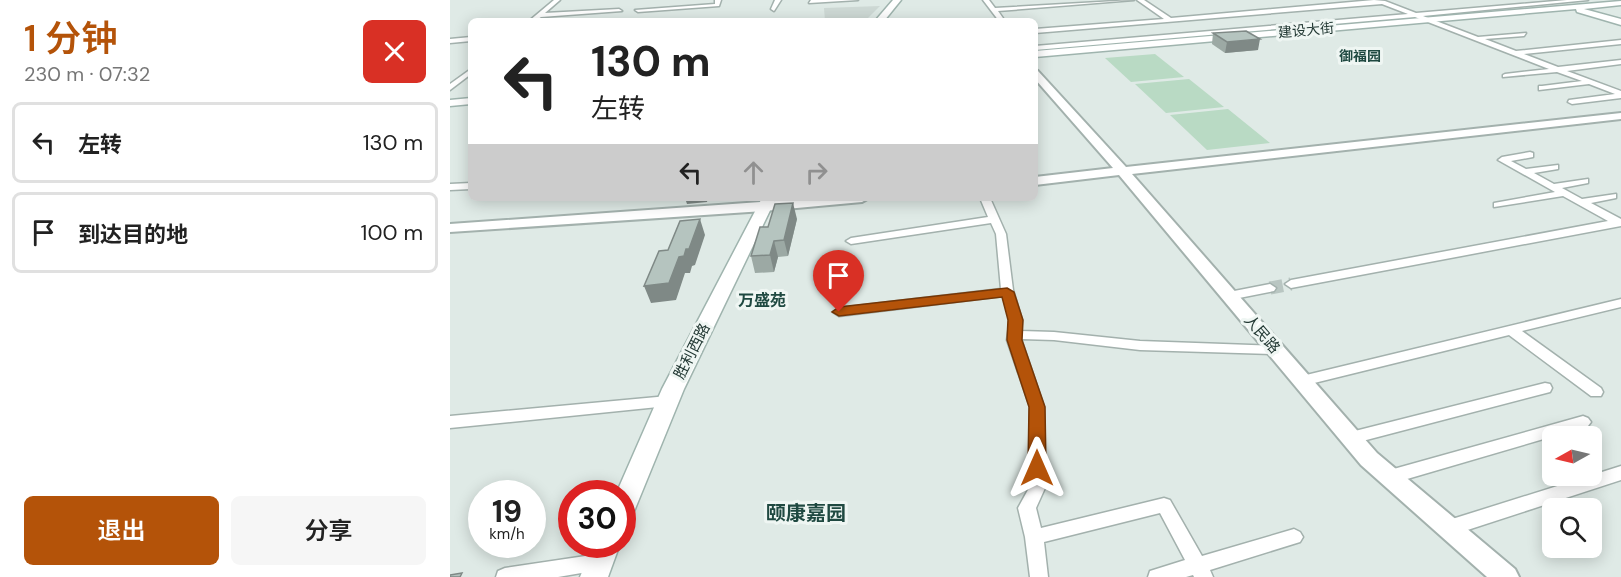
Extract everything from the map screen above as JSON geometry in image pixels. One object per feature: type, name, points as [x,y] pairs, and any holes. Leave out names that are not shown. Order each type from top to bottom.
[{"type":"main road","points":[[882,18],[897,0]]},
{"type":"main road","name":"建设大街","points":[[1038,51],[1422,18],[1565,3],[1621,2]]},
{"type":"main road","points":[[1565,3],[1621,21]]},
{"type":"main road","points":[[450,103],[468,101]]},
{"type":"main road","name":"胜利西路","points":[[634,480],[668,401],[767,203]]},
{"type":"street","points":[[535,18],[557,0]]},
{"type":"street","points":[[638,10],[717,5],[718,0]]},
{"type":"street","points":[[774,9],[778,0]]},
{"type":"street","points":[[811,2],[855,0]]},
{"type":"street","points":[[986,0],[1000,18]]},
{"type":"street","points":[[994,10],[1131,0]]},
{"type":"street","points":[[1140,0],[1196,37],[1422,18],[1565,3]]},
{"type":"street","points":[[1038,31],[1380,1],[1621,95]]},
{"type":"street","points":[[538,15],[619,11]]},
{"type":"street","points":[[1476,38],[1524,34]]},
{"type":"street","points":[[450,41],[468,39]]},
{"type":"street","points":[[1515,53],[1621,42]]},
{"type":"street","points":[[1505,76],[1621,62]]},
{"type":"street","points":[[450,88],[468,74]]},
{"type":"street","name":"人民路","points":[[1038,76],[1124,173],[1369,459],[1506,577]]},
{"type":"street","points":[[462,79],[468,78]]},
{"type":"street","points":[[1542,88],[1591,82]]},
{"type":"street","points":[[1572,102],[1621,95]]},
{"type":"street","points":[[1038,181],[1124,173],[1621,116]]},
{"type":"street","points":[[1530,154],[1502,160],[1618,220]]},
{"type":"street","points":[[1526,172],[1555,167]]},
{"type":"street","points":[[1553,187],[1584,181]]},
{"type":"street","points":[[450,187],[468,186]]},
{"type":"street","points":[[1498,205],[1566,193]]},
{"type":"street","points":[[1582,202],[1613,196]]},
{"type":"street","points":[[450,228],[805,201]]},
{"type":"street","points":[[986,201],[1001,234],[1007,292],[1016,320],[1015,335],[1037,407],[1037,488],[1027,508],[1040,577]]},
{"type":"street","points":[[851,241],[994,219]]},
{"type":"street","points":[[1291,284],[1618,220]]},
{"type":"street","points":[[1229,296],[1270,288]]},
{"type":"street","points":[[839,312],[1007,292]]},
{"type":"street","points":[[1302,381],[1621,303]]},
{"type":"street","points":[[1510,329],[1596,392]]},
{"type":"street","points":[[1015,335],[1038,334],[1173,348],[1276,350]]},
{"type":"street","points":[[1351,438],[1545,388]]},
{"type":"street","points":[[450,422],[668,401]]},
{"type":"street","points":[[1390,477],[1583,422]]},
{"type":"street","points":[[1449,528],[1621,473]]},
{"type":"street","points":[[1034,537],[1164,505],[1201,571]]},
{"type":"street","points":[[1157,577],[1201,571],[1294,537]]},
{"type":"street","points":[[505,577],[600,561]]},
{"type":"shaded area","points":[[880,6],[868,18],[825,18],[824,8]]},
{"type":"green space","points":[[1155,54],[1184,77],[1131,82],[1105,58]]},
{"type":"green space","points":[[1189,79],[1224,107],[1166,113],[1135,84]]},
{"type":"green space","points":[[1228,109],[1270,143],[1207,150],[1170,115]]},
{"type":"building","points":[[1246,31],[1260,39],[1227,42],[1213,33]]},
{"type":"building","points":[[793,203],[784,240],[774,241],[770,255],[751,256],[760,227],[768,227],[775,204]]},
{"type":"building","points":[[700,219],[689,249],[686,249],[684,256],[679,257],[669,283],[644,286],[659,251],[668,250],[680,221]]},
{"type":"building","points":[[462,573],[460,577],[450,577],[450,575]]},
{"type":"tunnel","points":[[1270,288],[1291,284]]},
{"type":"district","name":"御福园","points":[[1360,56]]},
{"type":"district","name":"万盛苑","points":[[762,300]]},
{"type":"district","name":"颐康嘉园","points":[[806,513]]},
{"type":"route","points":[[839,312],[1007,292],[1016,320],[1014,340],[1037,407],[1037,468]]}]
